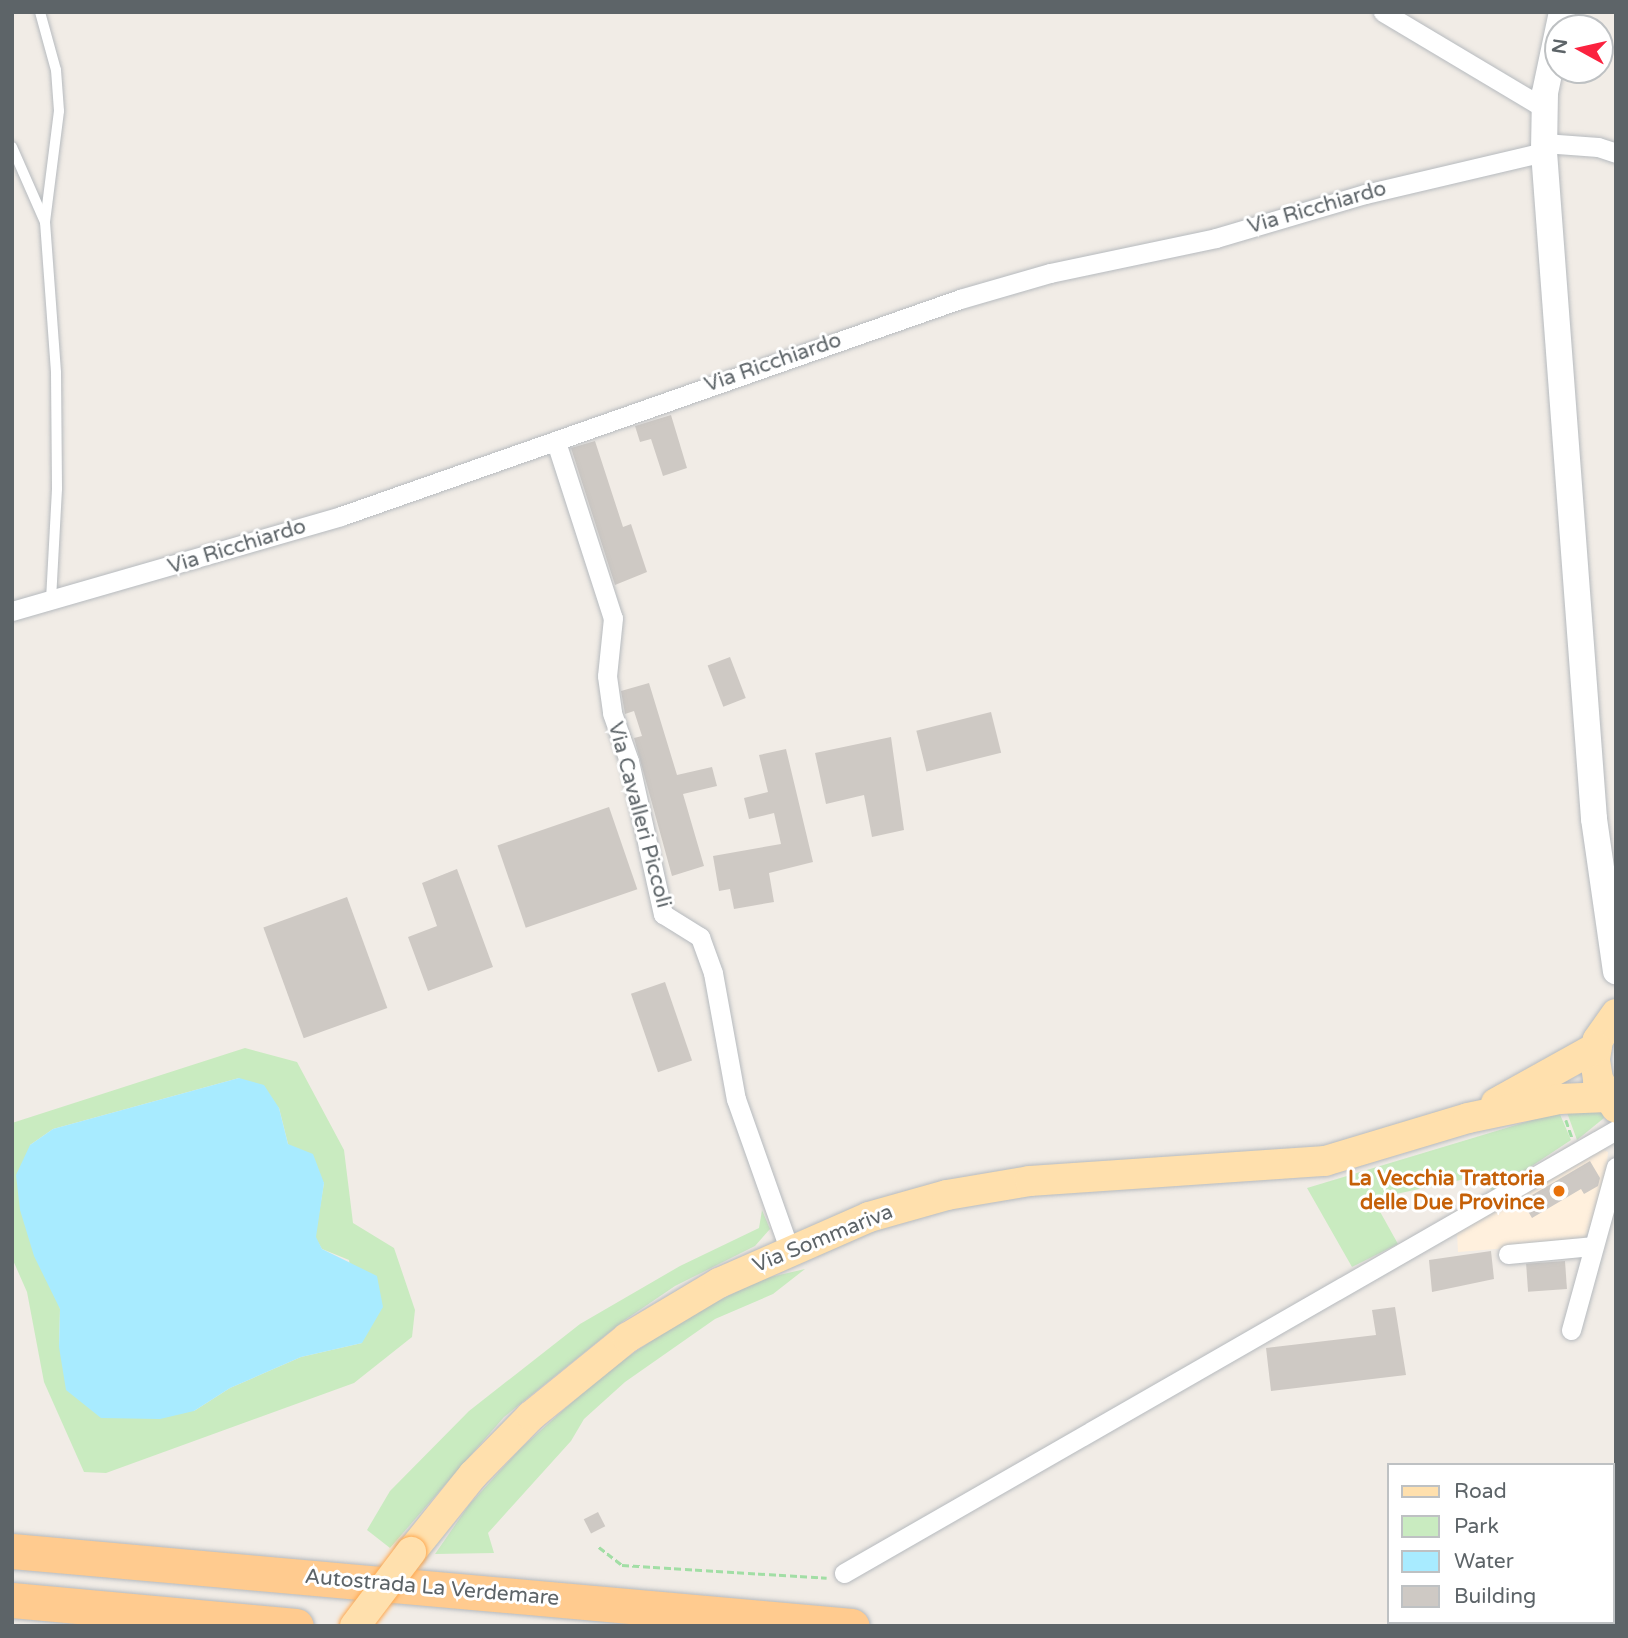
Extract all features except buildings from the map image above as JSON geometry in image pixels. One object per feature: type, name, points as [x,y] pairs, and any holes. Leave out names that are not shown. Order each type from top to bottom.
[{"type":"highway","name":"Autostrada La Verdemare","points":[[12,1551],[852,1626]]},
{"type":"highway","points":[[12,1600],[296,1626]]},
{"type":"main road","points":[[1562,12],[1544,108],[1544,147],[1589,753],[1616,971]]},
{"type":"main road","points":[[1589,753],[1616,889]]},
{"type":"main road","points":[[1468,1118],[1597,1047],[1616,1014]]},
{"type":"main road","points":[[1597,1047],[1598,1080],[1613,1115]]},
{"type":"main road","points":[[1468,1118],[1559,1099],[1613,1115]]},
{"type":"main road","name":"Via Sommariva","points":[[355,1626],[472,1475],[572,1379],[673,1308],[789,1250],[869,1217],[947,1195],[1113,1173],[1220,1171],[1325,1161],[1468,1118]]},
{"type":"street","points":[[1383,12],[1544,108]]},
{"type":"street","name":"Via Ricchiardo","points":[[12,611],[341,516],[556,442],[702,386],[960,299],[1051,273],[1216,238],[1365,194],[1544,147],[1598,147],[1616,153]]},
{"type":"street","name":"Via Cavalleri Piccoli","points":[[556,442],[613,618],[607,676],[612,713],[629,761],[663,914],[700,937],[713,973],[736,1098],[789,1250]]},
{"type":"street","points":[[844,1573],[1613,1115]]},
{"type":"street","points":[[1571,1330],[1592,1246],[1616,1167]]},
{"type":"street","points":[[1508,1255],[1592,1246]]},
{"type":"lane","points":[[40,12],[56,70],[59,111],[45,222],[56,373],[57,489],[51,600]]},
{"type":"lane","points":[[12,146],[45,222]]},
{"type":"path","points":[[599,1547],[622,1565],[787,1578],[822,1579],[844,1573]]},
{"type":"shaded area","points":[[1599,1147],[1608,1152],[1605,1184],[1584,1242],[1458,1252],[1457,1233]]},
{"type":"green space","points":[[245,1048],[297,1062],[344,1150],[353,1223],[394,1248],[415,1310],[412,1337],[354,1383],[106,1473],[84,1472],[44,1382],[27,1292],[12,1258],[12,1123]],"holes":[[[239,1078],[279,1108],[288,1144],[324,1183],[315,1237],[322,1249],[349,1260],[362,1343],[301,1357],[230,1388],[194,1411],[59,1347],[60,1309],[30,1145],[53,1129]]]},
{"type":"green space","points":[[1565,1107],[1602,1111],[1604,1118],[1577,1140]]},
{"type":"green space","points":[[1559,1112],[1571,1140],[1494,1191],[1470,1178],[1373,1199],[1398,1244],[1352,1267],[1307,1188]]},
{"type":"green space","points":[[762,1210],[770,1229],[755,1246],[675,1286],[622,1322],[504,1417],[390,1548],[367,1530],[390,1491],[469,1411],[580,1324],[680,1266],[759,1228]]},
{"type":"green space","points":[[805,1269],[773,1294],[715,1319],[625,1382],[584,1419],[571,1441],[488,1533],[494,1553],[435,1554],[469,1505],[520,1449],[607,1371],[688,1316],[762,1279]]},
{"type":"water","points":[[239,1078],[264,1085],[279,1108],[288,1144],[313,1154],[324,1183],[316,1237],[322,1249],[377,1276],[383,1307],[362,1343],[301,1357],[230,1388],[194,1411],[160,1419],[101,1418],[66,1390],[59,1347],[60,1309],[34,1256],[20,1210],[16,1175],[30,1145],[53,1129]]},
{"type":"place","name":"La Vecchia Trattoria delle Due Province","points":[[1559,1191]]}]
